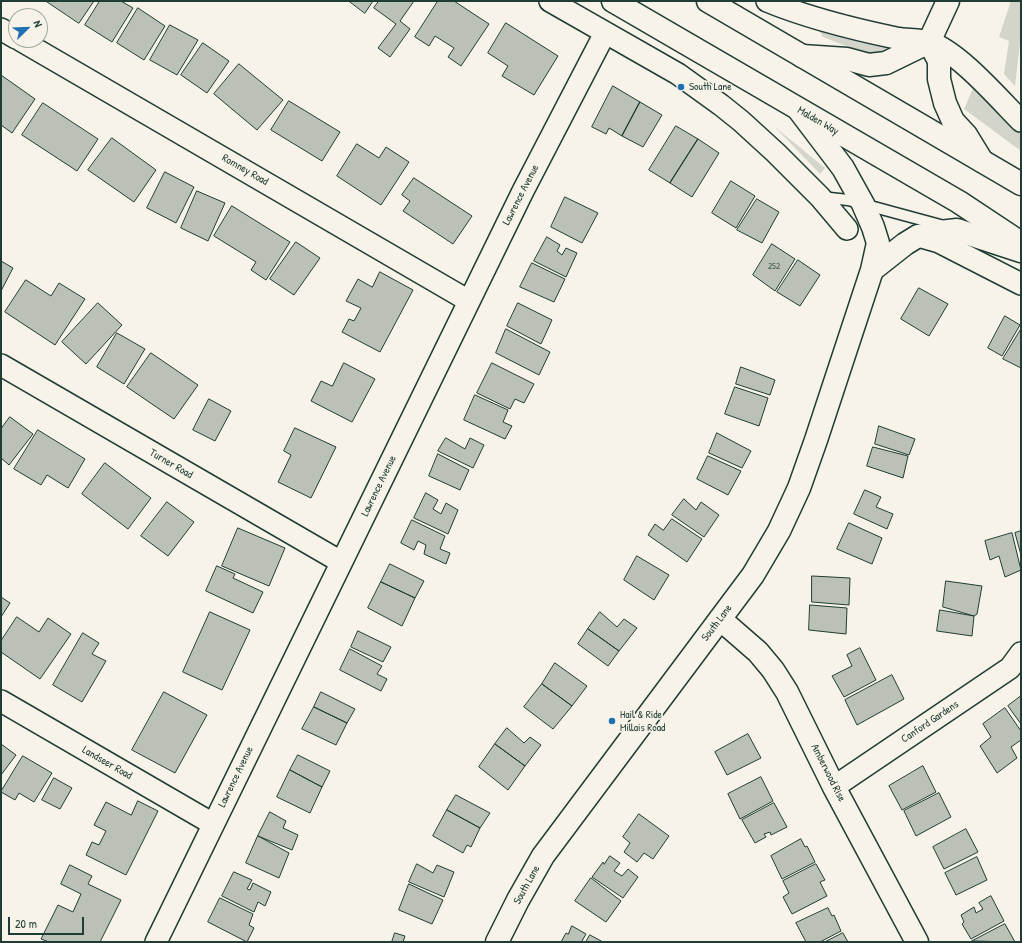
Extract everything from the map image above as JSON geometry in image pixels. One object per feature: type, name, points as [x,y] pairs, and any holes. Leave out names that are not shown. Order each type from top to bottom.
[{"type":"main road","name":"Malden Way","points":[[613,1],[959,202],[1021,243]]},
{"type":"main road","points":[[708,1],[1021,184]]},
{"type":"main road","points":[[802,56],[847,59],[869,65],[886,63],[929,42],[948,1]]},
{"type":"main road","points":[[929,42],[939,61],[939,79],[945,103],[953,121],[966,135],[982,161]]},
{"type":"main road","name":"South Lane","points":[[497,942],[518,900],[543,856],[753,575],[779,532],[799,488],[872,270],[878,243],[863,204],[843,168],[799,110]]},
{"type":"main road","points":[[872,270],[905,244],[918,236],[940,232],[957,230],[1021,251]]},
{"type":"main road","name":"Amberwood Rise","points":[[720,619],[758,652],[773,670],[787,692],[834,787],[917,942]]},
{"type":"street","points":[[550,1],[678,74],[721,105],[770,148],[820,197],[847,229]]},
{"type":"street","points":[[767,1],[792,11],[851,27],[897,38],[929,42],[955,56],[1021,121]]},
{"type":"street","name":"Lawrence Avenue","points":[[156,942],[523,191],[605,33]]},
{"type":"street","name":"Romney Road","points":[[34,48],[469,301]]},
{"type":"street","points":[[918,236],[939,242],[1020,284]]},
{"type":"street","name":"Turner Road","points":[[1,365],[341,562]]},
{"type":"street","name":"Canford Gardens","points":[[834,787],[1010,668],[1021,653]]},
{"type":"street","name":"Landseer Road","points":[[1,701],[213,824]]},
{"type":"lane","points":[[820,197],[848,200],[957,230]]},
{"type":"shaded area","points":[[1011,1],[1021,1],[1021,35],[1015,86],[1004,74],[1009,41],[999,37]]},
{"type":"shaded area","points":[[818,28],[884,45],[887,49],[883,54],[869,55],[823,37]]},
{"type":"shaded area","points":[[974,86],[1021,131],[1021,151],[964,109]]},
{"type":"shaded area","points":[[775,127],[825,168],[820,174]]},
{"type":"building","points":[[46,1],[94,1],[79,23]]},
{"type":"building","points":[[100,1],[121,1],[133,8],[112,42],[85,25]]},
{"type":"building","points":[[349,1],[373,1],[365,13]]},
{"type":"building","points":[[379,1],[414,1],[400,21],[410,29],[390,57],[378,48],[396,24],[374,8]]},
{"type":"building","points":[[438,1],[454,1],[489,24],[461,66],[448,57],[454,48],[435,36],[429,46],[415,37]]},
{"type":"building","points":[[138,8],[165,26],[144,60],[117,43]]},
{"type":"building","points":[[506,23],[558,56],[534,95],[502,76],[508,66],[488,53]]},
{"type":"building","points":[[170,25],[198,40],[177,75],[150,60]]},
{"type":"building","points":[[203,43],[229,61],[207,93],[181,75]]},
{"type":"building","points":[[239,64],[283,100],[257,130],[214,94]]},
{"type":"building","points":[[1,75],[35,99],[12,133],[1,125]]},
{"type":"building","points":[[613,86],[640,102],[622,136],[609,128],[606,134],[592,127]]},
{"type":"building","points":[[289,101],[340,132],[322,161],[271,130]]},
{"type":"building","points":[[640,102],[662,115],[643,147],[622,136]]},
{"type":"building","points":[[43,103],[98,139],[77,171],[22,135]]},
{"type":"building","points":[[676,126],[698,139],[670,183],[649,170]]},
{"type":"building","points":[[112,138],[156,170],[134,202],[88,170]]},
{"type":"building","points":[[698,139],[719,153],[692,197],[670,183]]},
{"type":"building","points":[[357,144],[379,158],[386,147],[409,162],[381,205],[337,176]]},
{"type":"building","points":[[165,172],[194,187],[176,223],[147,208]]},
{"type":"building","points":[[414,178],[472,216],[453,244],[403,211],[410,201],[402,195]]},
{"type":"building","points":[[731,181],[755,196],[736,228],[712,213]]},
{"type":"building","points":[[197,191],[225,203],[208,241],[181,228]]},
{"type":"building","points":[[565,197],[598,213],[582,243],[551,227]]},
{"type":"building","points":[[757,199],[779,212],[762,243],[737,230]]},
{"type":"building","points":[[232,206],[290,242],[266,280],[251,270],[256,262],[214,236]]},
{"type":"building","points":[[547,237],[560,245],[557,251],[562,255],[566,248],[577,253],[566,277],[534,261]]},
{"type":"building","points":[[296,242],[320,258],[294,295],[270,279]]},
{"type":"building","points":[[772,244],[795,259],[775,291],[753,275]]},
{"type":"building","points":[[798,260],[820,275],[800,306],[777,292]]},
{"type":"building","points":[[1,261],[13,268],[1,291]]},
{"type":"building","points":[[532,263],[565,279],[554,302],[520,287]]},
{"type":"building","points":[[380,272],[413,290],[380,352],[342,332],[349,319],[354,321],[361,308],[346,301],[358,279],[372,287]]},
{"type":"building","points":[[26,280],[51,296],[59,283],[85,299],[55,345],[5,312]]},
{"type":"building","points":[[919,288],[948,304],[929,336],[901,319]]},
{"type":"building","points":[[98,303],[122,325],[86,364],[62,342]]},
{"type":"building","points":[[518,303],[552,320],[541,344],[507,326]]},
{"type":"building","points":[[1005,316],[1020,325],[1002,356],[988,348]]},
{"type":"building","points":[[506,329],[550,352],[539,375],[496,353]]},
{"type":"building","points":[[1021,329],[1021,368],[1003,359]]},
{"type":"building","points":[[117,333],[145,349],[124,384],[97,367]]},
{"type":"building","points":[[151,353],[198,385],[174,419],[127,387]]},
{"type":"building","points":[[344,363],[375,379],[352,422],[311,401],[321,381],[332,386]]},
{"type":"building","points":[[492,363],[534,384],[524,403],[515,399],[510,409],[477,393]]},
{"type":"building","points":[[741,367],[775,380],[770,395],[736,384]]},
{"type":"building","points":[[735,387],[768,398],[759,426],[725,414]]},
{"type":"building","points":[[475,395],[508,410],[503,422],[512,426],[505,439],[464,420]]},
{"type":"building","points":[[209,399],[231,411],[215,441],[193,430]]},
{"type":"building","points":[[10,417],[33,434],[9,465],[1,458],[1,429]]},
{"type":"building","points":[[879,426],[915,439],[909,455],[875,444]]},
{"type":"building","points":[[295,428],[336,447],[311,498],[278,482],[291,455],[284,451]]},
{"type":"building","points":[[38,430],[85,459],[68,488],[47,475],[41,485],[14,469]]},
{"type":"building","points":[[717,433],[751,451],[742,468],[709,453]]},
{"type":"building","points":[[446,438],[465,449],[470,438],[484,445],[473,468],[438,451]]},
{"type":"building","points":[[873,447],[908,456],[903,478],[867,466]]},
{"type":"building","points":[[438,454],[469,470],[460,490],[429,476]]},
{"type":"building","points":[[708,456],[741,471],[728,495],[697,479]]},
{"type":"building","points":[[105,463],[151,498],[128,529],[82,494]]},
{"type":"building","points":[[865,490],[881,497],[876,507],[893,514],[887,529],[854,514]]},
{"type":"building","points":[[426,493],[438,500],[433,509],[441,514],[446,503],[458,510],[448,534],[414,518]]},
{"type":"building","points":[[684,499],[696,510],[701,502],[719,515],[704,537],[672,515]]},
{"type":"building","points":[[167,502],[194,522],[168,556],[141,536]]},
{"type":"building","points":[[672,519],[702,539],[687,562],[648,535],[655,524],[663,530]]},
{"type":"building","points":[[412,520],[445,536],[440,549],[450,553],[446,564],[424,554],[426,545],[418,541],[414,550],[401,543]]},
{"type":"building","points":[[849,523],[882,538],[872,564],[837,549]]},
{"type":"building","points":[[238,528],[285,548],[269,586],[222,566]]},
{"type":"building","points":[[1021,531],[1021,555],[1015,533]]},
{"type":"building","points":[[1012,533],[1021,570],[1005,577],[999,556],[990,560],[985,541]]},
{"type":"building","points":[[637,556],[669,575],[654,600],[624,580]]},
{"type":"building","points":[[390,564],[424,581],[415,598],[381,582]]},
{"type":"building","points":[[217,566],[235,574],[233,578],[263,592],[253,613],[206,591]]},
{"type":"building","points":[[812,576],[850,578],[849,605],[812,602]]},
{"type":"building","points":[[946,581],[982,586],[977,614],[974,616],[943,607]]},
{"type":"building","points":[[381,582],[415,598],[402,626],[368,608]]},
{"type":"building","points":[[1,597],[10,603],[1,617]]},
{"type":"building","points":[[810,605],[847,608],[846,634],[809,630]]},
{"type":"building","points":[[940,610],[974,616],[972,636],[937,631]]},
{"type":"building","points":[[210,612],[250,630],[222,690],[183,672]]},
{"type":"building","points":[[600,612],[617,627],[624,619],[637,628],[619,651],[588,629]]},
{"type":"building","points":[[17,617],[39,632],[48,618],[71,634],[40,679],[1,652],[1,641]]},
{"type":"building","points":[[588,629],[619,651],[608,666],[578,644]]},
{"type":"building","points":[[358,631],[391,647],[383,662],[351,647]]},
{"type":"building","points":[[83,633],[99,643],[92,654],[106,661],[82,702],[53,685]]},
{"type":"building","points":[[860,648],[876,680],[844,697],[832,676],[852,666],[847,655]]},
{"type":"building","points":[[350,649],[382,666],[377,674],[387,679],[381,691],[340,670]]},
{"type":"building","points":[[555,663],[587,686],[572,706],[542,684]]},
{"type":"building","points":[[892,675],[904,699],[857,725],[845,700]]},
{"type":"building","points":[[542,684],[572,706],[553,729],[524,707]]},
{"type":"building","points":[[164,692],[207,715],[175,773],[132,750]]},
{"type":"building","points":[[321,692],[355,709],[347,723],[314,707]]},
{"type":"building","points":[[1021,696],[1021,724],[1008,706]]},
{"type":"building","points":[[314,707],[347,723],[336,745],[302,729]]},
{"type":"building","points":[[1005,708],[1021,731],[1021,740],[1011,747],[1017,758],[997,773],[980,746],[991,737],[983,724]]},
{"type":"building","points":[[507,728],[524,743],[530,737],[541,745],[525,766],[495,744]]},
{"type":"building","points":[[748,734],[761,758],[727,775],[715,752]]},
{"type":"building","points":[[1,744],[16,755],[1,775]]},
{"type":"building","points":[[495,744],[525,766],[508,790],[479,767]]},
{"type":"building","points":[[298,755],[330,771],[322,787],[290,770]]},
{"type":"building","points":[[23,756],[52,773],[34,802],[19,793],[15,800],[1,792]]},
{"type":"building","points":[[923,766],[936,792],[902,810],[889,786]]},
{"type":"building","points":[[290,770],[322,787],[310,813],[277,797]]},
{"type":"building","points":[[761,777],[773,801],[740,819],[728,794]]},
{"type":"building","points":[[54,778],[72,788],[60,809],[42,800]]},
{"type":"building","points":[[939,793],[951,817],[916,836],[904,811]]},
{"type":"building","points":[[456,795],[490,813],[480,828],[447,810]]},
{"type":"building","points":[[138,801],[158,811],[126,875],[86,855],[92,842],[99,845],[106,831],[94,825],[106,802],[131,815]]},
{"type":"building","points":[[774,803],[787,827],[771,835],[770,832],[764,834],[766,837],[755,843],[742,820]]},
{"type":"building","points":[[447,810],[480,828],[471,847],[467,845],[463,853],[433,836]]},
{"type":"building","points":[[270,812],[286,821],[283,828],[298,835],[292,850],[258,836]]},
{"type":"building","points":[[639,814],[669,836],[653,859],[644,853],[637,862],[624,852],[630,843],[623,837]]},
{"type":"building","points":[[966,829],[978,852],[944,869],[933,847]]},
{"type":"building","points":[[258,836],[289,853],[279,878],[246,863]]},
{"type":"building","points":[[801,839],[805,847],[807,846],[815,862],[782,879],[771,856]]},
{"type":"building","points":[[610,856],[620,863],[614,871],[622,876],[628,869],[638,877],[623,898],[592,877],[603,862],[604,864]]},
{"type":"building","points":[[977,857],[987,880],[956,895],[945,873]]},
{"type":"building","points":[[417,864],[433,873],[437,865],[454,872],[444,897],[409,882]]},
{"type":"building","points":[[816,864],[825,880],[820,882],[827,896],[792,914],[783,897],[789,893],[783,881]]},
{"type":"building","points":[[70,865],[92,876],[88,884],[121,900],[100,942],[49,942],[41,939],[58,905],[73,912],[81,894],[61,884]]},
{"type":"building","points":[[234,872],[252,880],[247,889],[250,890],[253,883],[271,892],[265,906],[258,902],[254,912],[222,896]]},
{"type":"building","points":[[591,878],[621,901],[606,922],[575,901]]},
{"type":"building","points":[[409,884],[443,900],[432,924],[399,910]]},
{"type":"building","points":[[991,896],[1004,921],[971,939],[962,924],[964,922],[961,915],[974,907],[976,913],[983,909],[979,903]]},
{"type":"building","points":[[220,898],[253,914],[249,925],[254,928],[247,942],[208,922]]},
{"type":"building","points":[[828,908],[832,916],[834,915],[841,931],[820,942],[806,942],[796,923]]},
{"type":"building","points":[[1005,924],[1015,942],[972,941]]},
{"type":"building","points":[[572,926],[586,934],[582,941],[585,942],[561,942],[566,933],[568,934]]},
{"type":"building","points":[[395,933],[405,936],[403,942],[392,942]]},
{"type":"building","points":[[843,933],[848,942],[825,942]]},
{"type":"building","points":[[590,935],[603,942],[586,942]]},
{"type":"place","name":"South Lane","points":[[681,87]]},
{"type":"place","name":"Hail & Ride Millais Road","points":[[612,721]]}]
